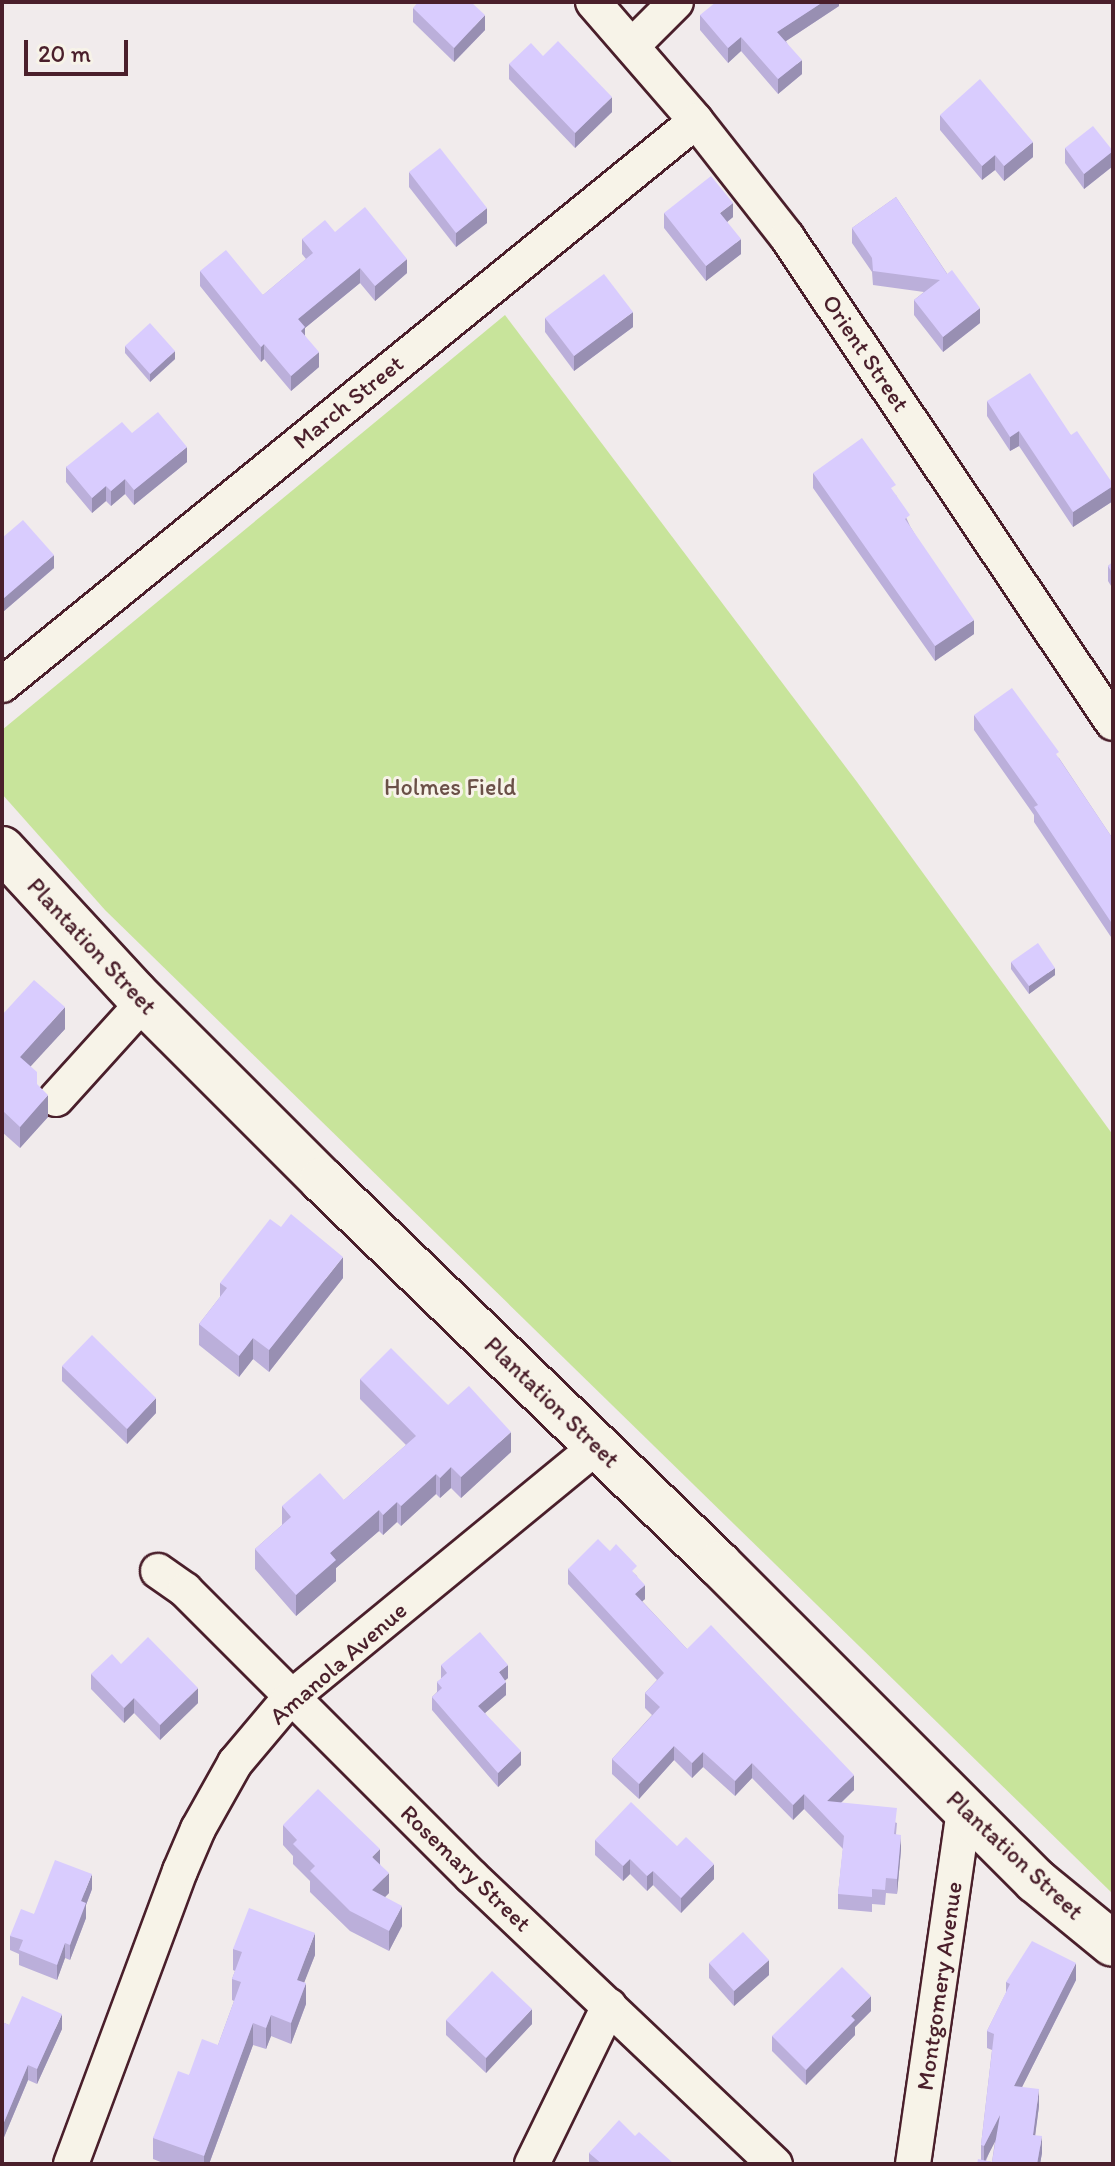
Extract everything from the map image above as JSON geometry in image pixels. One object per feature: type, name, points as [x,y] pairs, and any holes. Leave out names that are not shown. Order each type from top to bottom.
[{"type":"street","name":"Orient Street","points":[[593,2],[696,121],[787,237],[1113,723]]},
{"type":"street","points":[[632,46],[676,2]]},
{"type":"street","name":"March Street","points":[[2,685],[696,121]]},
{"type":"street","name":"Plantation Street","points":[[2,849],[144,1002],[1036,1881],[1113,1944]]},
{"type":"street","points":[[56,1099],[144,1002]]},
{"type":"street","name":"Amanola Avenue","points":[[71,2164],[198,1829],[235,1763],[292,1696],[597,1446]]},
{"type":"street","name":"Rosemary Street","points":[[158,1571],[185,1590],[471,1876],[775,2164]]},
{"type":"street","name":"Montgomery Avenue","points":[[913,2164],[964,1808]]},
{"type":"street","points":[[532,2164],[609,2006]]},
{"type":"green space","name":"Holmes Field","points":[[505,315],[857,782],[1113,1135],[1113,1894],[105,910],[2,794],[2,730]]},
{"type":"building","points":[[418,2],[471,2],[485,15],[454,48],[413,8]]},
{"type":"building","points":[[716,2],[823,2],[777,32],[802,60],[778,79],[741,37],[728,48],[700,15]]},
{"type":"building","points":[[558,41],[612,97],[575,133],[509,64],[531,43],[543,56]]},
{"type":"building","points":[[980,79],[1033,142],[1004,166],[995,155],[982,166],[940,115]]},
{"type":"building","points":[[1093,126],[1113,151],[1084,174],[1065,148]]},
{"type":"building","points":[[440,148],[487,208],[456,233],[409,172]]},
{"type":"building","points":[[711,176],[733,203],[720,213],[741,239],[706,266],[664,213]]},
{"type":"building","points":[[896,197],[947,274],[952,270],[980,308],[943,337],[914,300],[940,280],[873,271],[872,258],[852,228]]},
{"type":"building","points":[[365,207],[407,259],[375,286],[360,268],[298,319],[305,327],[301,331],[319,352],[291,376],[264,344],[261,347],[200,271],[226,250],[263,295],[313,253],[302,239],[325,220],[335,232]]},
{"type":"building","points":[[604,274],[633,312],[574,356],[545,318]]},
{"type":"building","points":[[150,323],[175,351],[150,374],[125,346]]},
{"type":"building","points":[[1030,373],[1071,435],[1077,431],[1113,484],[1073,512],[1019,431],[1010,437],[987,401]]},
{"type":"building","points":[[158,412],[187,447],[134,490],[125,479],[111,491],[106,486],[92,498],[66,467],[122,422],[132,433]]},
{"type":"building","points":[[862,438],[896,485],[891,488],[910,515],[905,519],[974,620],[935,646],[813,473]]},
{"type":"building","points":[[23,520],[54,555],[4,598],[2,538]]},
{"type":"building","points":[[1012,688],[1059,752],[1056,754],[1113,839],[1113,925],[1034,807],[1038,805],[974,715]]},
{"type":"building","points":[[1038,943],[1055,968],[1029,986],[1011,962]]},
{"type":"building","points":[[34,980],[65,1007],[20,1057],[37,1072],[37,1084],[48,1095],[20,1127],[2,1110],[2,1015]]},
{"type":"building","points":[[291,1214],[343,1257],[269,1350],[253,1338],[239,1356],[199,1324],[227,1288],[220,1283],[270,1219],[281,1227]]},
{"type":"building","points":[[92,1335],[156,1398],[127,1429],[62,1366]]},
{"type":"building","points":[[391,1348],[448,1405],[469,1386],[511,1432],[461,1477],[451,1467],[440,1478],[436,1474],[401,1506],[397,1502],[383,1515],[379,1510],[330,1553],[336,1560],[296,1595],[255,1549],[291,1517],[282,1506],[320,1473],[344,1500],[416,1436],[360,1379]]},
{"type":"building","points":[[598,1539],[610,1551],[616,1544],[637,1566],[632,1571],[645,1585],[635,1594],[687,1649],[711,1625],[854,1775],[827,1801],[897,1808],[894,1834],[901,1835],[897,1879],[886,1878],[885,1890],[872,1889],[872,1897],[838,1894],[844,1836],[804,1794],[793,1805],[752,1763],[735,1781],[703,1752],[692,1763],[674,1746],[639,1784],[612,1759],[660,1707],[645,1693],[664,1673],[568,1569]]},
{"type":"building","points":[[480,1632],[508,1665],[499,1672],[506,1682],[478,1706],[521,1751],[498,1773],[432,1697],[442,1688],[437,1682],[447,1673],[441,1665]]},
{"type":"building","points":[[148,1637],[198,1688],[160,1725],[134,1698],[124,1708],[91,1674],[112,1654],[121,1664]]},
{"type":"building","points":[[318,1789],[380,1849],[372,1857],[389,1873],[372,1890],[402,1906],[389,1931],[350,1911],[310,1871],[315,1866],[293,1844],[297,1840],[283,1825]]},
{"type":"building","points":[[631,1802],[677,1846],[686,1837],[714,1864],[681,1898],[653,1871],[647,1876],[630,1859],[623,1866],[595,1840]]},
{"type":"building","points":[[55,1860],[92,1874],[81,1901],[86,1903],[70,1945],[65,1943],[57,1965],[19,1950],[23,1940],[10,1936],[21,1909],[34,1914]]},
{"type":"building","points":[[249,1908],[315,1933],[297,1980],[306,1983],[291,2023],[271,2015],[266,2028],[253,2023],[204,2156],[153,2138],[178,2071],[189,2075],[202,2039],[218,2045],[241,1982],[232,1979],[242,1952],[233,1949]]},
{"type":"building","points":[[743,1932],[769,1960],[734,1991],[709,1963]]},
{"type":"building","points":[[1032,1941],[1076,1963],[1014,2086],[1039,2089],[1033,2135],[1042,2136],[1037,2164],[977,2164],[978,2159],[992,2162],[1000,2115],[984,2146],[981,2145],[994,2034],[987,2031],[1010,1984],[1006,1982]]},
{"type":"building","points":[[842,1967],[871,1996],[851,2016],[855,2020],[806,2070],[772,2036]]},
{"type":"building","points":[[492,1971],[532,2009],[486,2058],[446,2020]]},
{"type":"building","points":[[22,1996],[62,2014],[37,2069],[28,2065],[2,2127],[2,2022],[9,2025]]},
{"type":"building","points":[[619,2120],[635,2136],[639,2132],[674,2164],[602,2164],[589,2153]]}]
